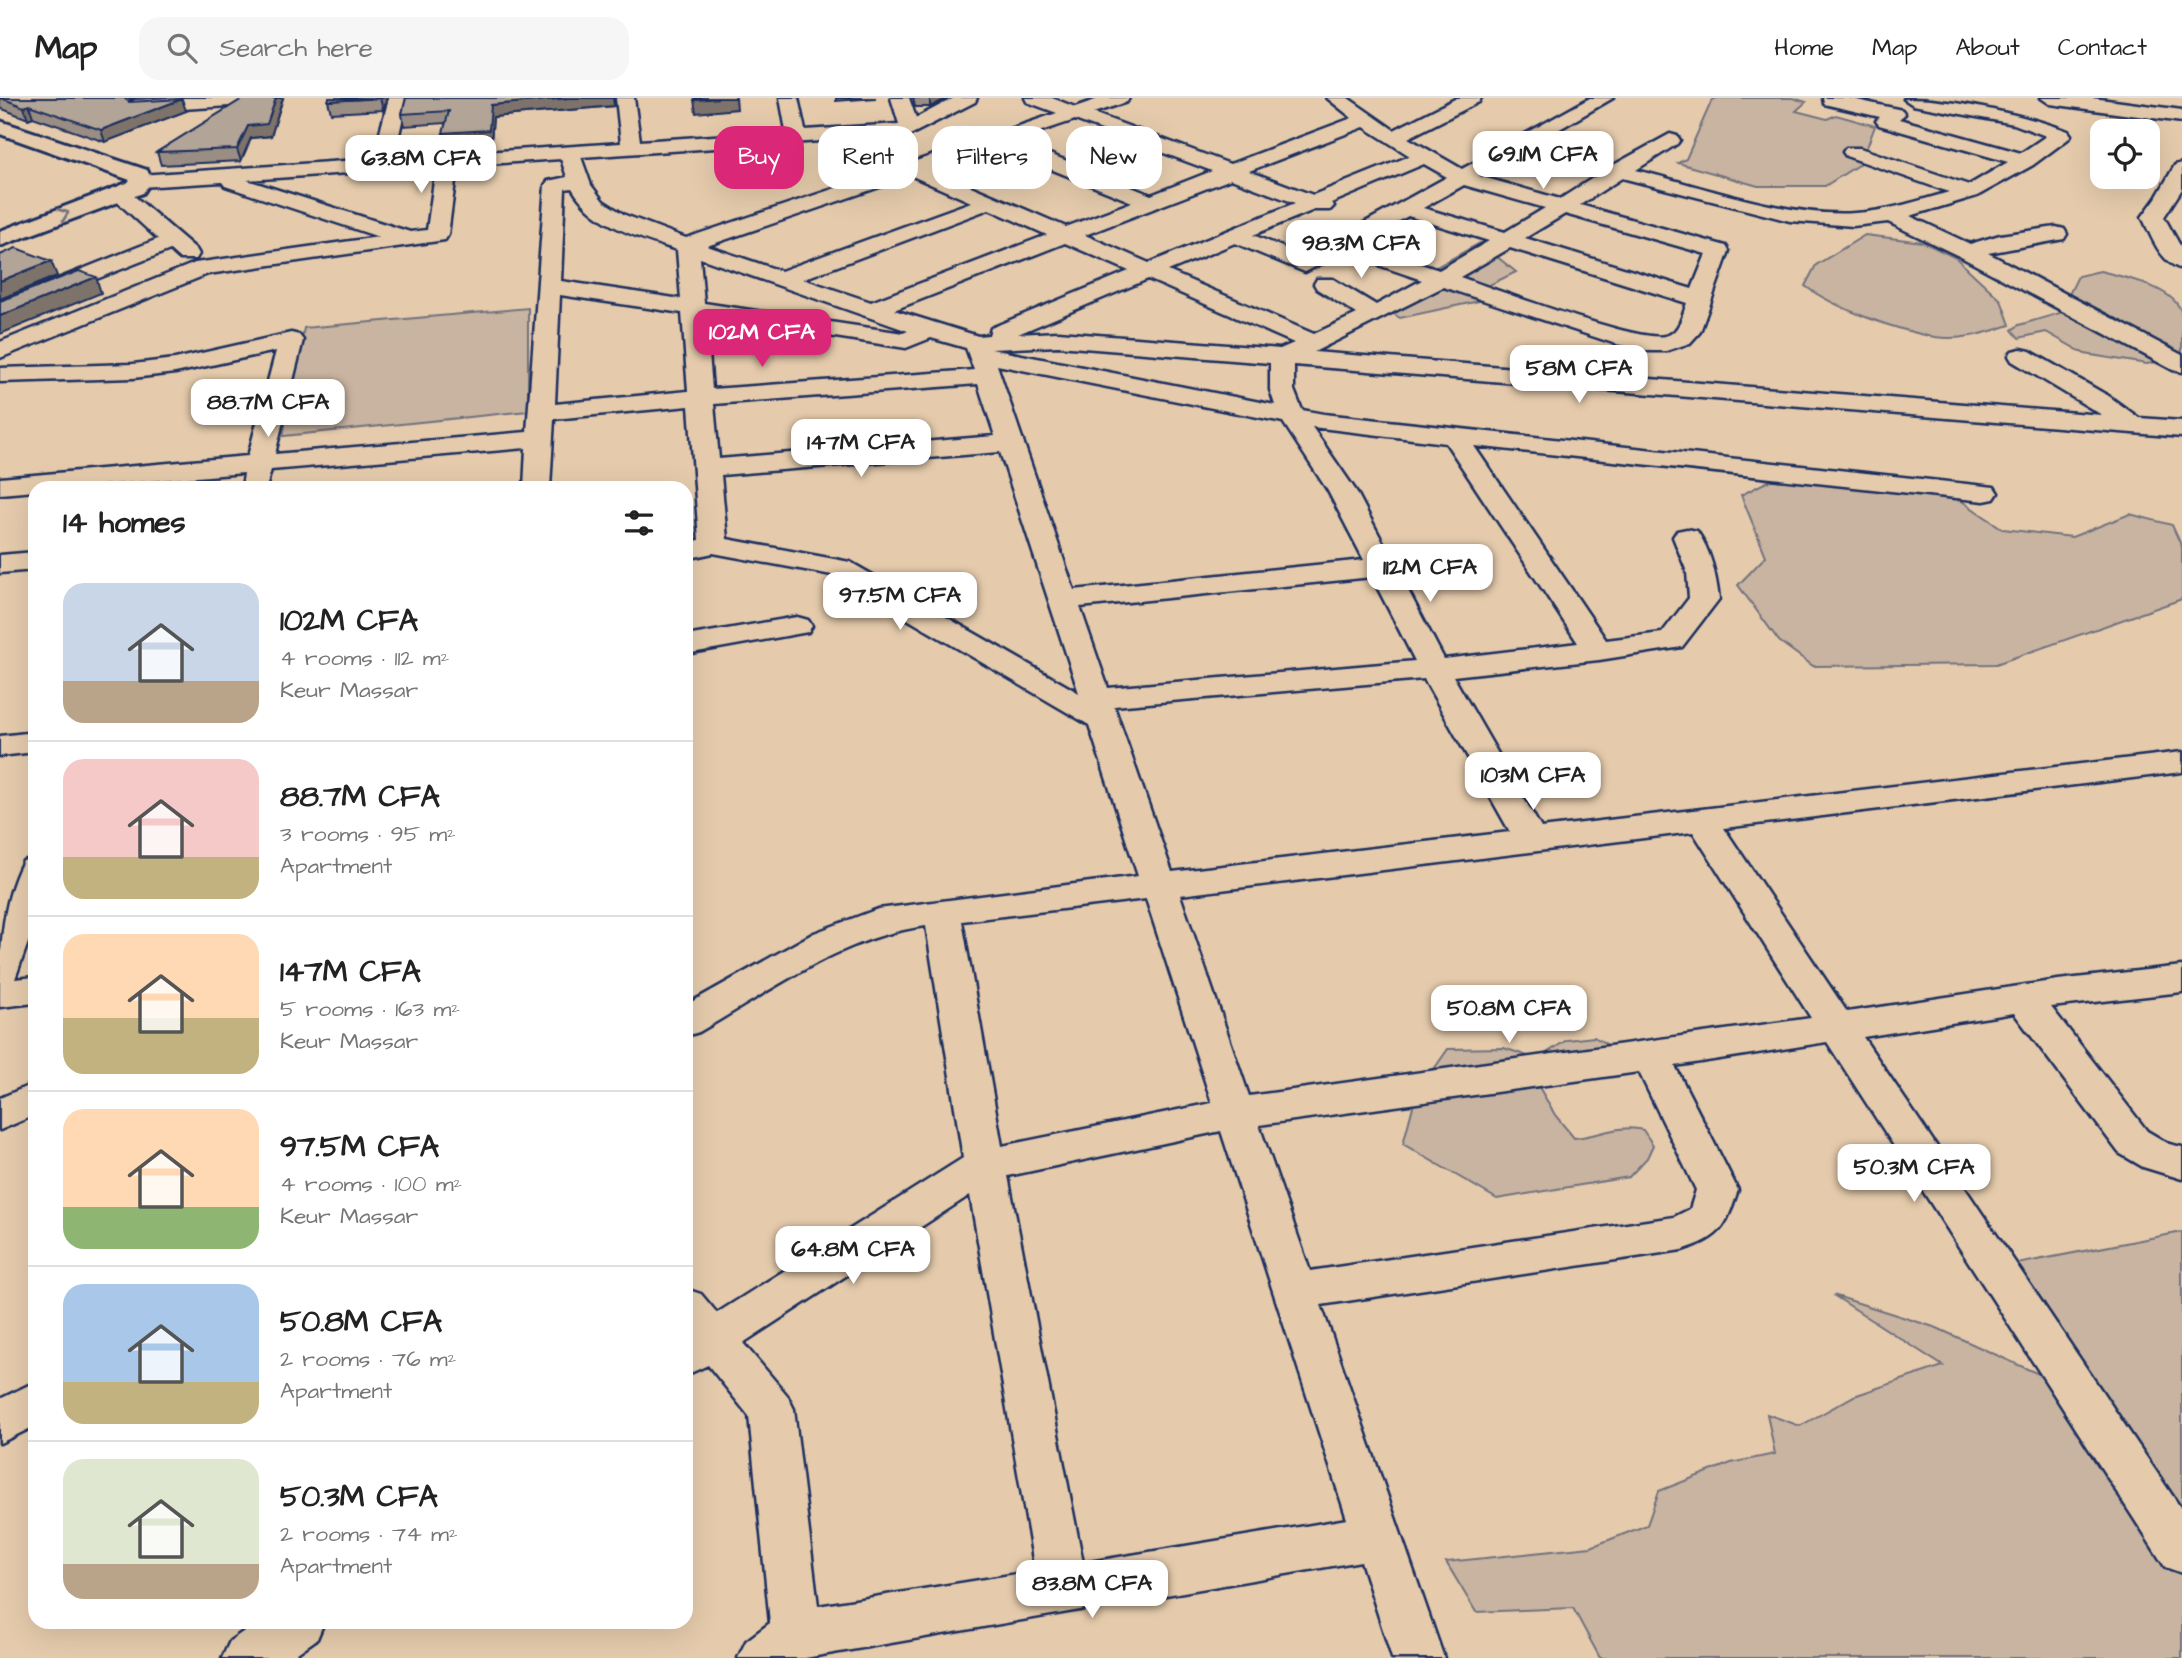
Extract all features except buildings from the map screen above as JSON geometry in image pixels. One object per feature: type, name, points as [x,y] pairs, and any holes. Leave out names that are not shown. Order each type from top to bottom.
[{"type":"street","points":[[134,106],[261,98]]},
{"type":"street","points":[[382,165],[398,98]]},
{"type":"street","points":[[625,98],[631,147]]},
{"type":"street","points":[[789,98],[795,126]]},
{"type":"street","points":[[900,98],[909,126]]},
{"type":"street","points":[[916,126],[968,98]]},
{"type":"street","points":[[1034,98],[1376,226]]},
{"type":"street","points":[[1037,126],[1120,98]]},
{"type":"street","points":[[1337,98],[1393,138],[1464,178],[1718,251],[1688,332],[1680,341],[1671,344],[1647,344],[1624,340],[1340,245]]},
{"type":"street","points":[[1393,138],[1472,98]]},
{"type":"street","points":[[1234,235],[1305,265],[1604,98]]},
{"type":"street","points":[[1617,172],[1790,215],[1835,221],[1891,215],[1970,192],[2026,161],[2062,135],[2020,119],[1913,98],[1886,121],[2026,161]]},
{"type":"street","points":[[2050,98],[2182,116]]},
{"type":"street","points":[[1831,100],[1895,114]]},
{"type":"street","points":[[875,309],[1366,119]]},
{"type":"street","points":[[0,127],[139,175],[140,181],[135,188],[0,239]]},
{"type":"street","points":[[1282,357],[1315,343],[1439,279],[1670,140]]},
{"type":"street","points":[[140,181],[714,142]]},
{"type":"street","points":[[569,152],[576,181],[590,202],[610,217],[649,233],[875,309],[929,330],[982,358],[1324,422],[1984,494]]},
{"type":"street","points":[[1853,152],[1970,192]]},
{"type":"street","points":[[982,358],[1148,271],[1426,156]]},
{"type":"street","points":[[0,351],[203,268],[437,235],[447,160]]},
{"type":"street","points":[[1052,163],[1150,202]]},
{"type":"street","points":[[2182,169],[2174,200],[2153,217],[2168,247],[2182,261]]},
{"type":"street","points":[[918,172],[1315,343]]},
{"type":"street","points":[[216,176],[409,239]]},
{"type":"street","points":[[537,481],[555,185],[576,181]]},
{"type":"street","points":[[688,245],[853,189]]},
{"type":"street","points":[[119,193],[203,268]]},
{"type":"street","points":[[784,278],[989,202]]},
{"type":"street","points":[[1406,209],[1700,299]]},
{"type":"street","points":[[1891,215],[1969,252],[2182,365]]},
{"type":"street","points":[[1969,252],[2000,242],[2056,234]]},
{"type":"street","points":[[0,310],[173,241]]},
{"type":"street","points":[[688,245],[707,468],[700,548],[840,568],[1100,709],[1671,641],[1704,599],[1701,572],[1687,537]]},
{"type":"street","points":[[1325,284],[1373,313]]},
{"type":"street","points":[[549,286],[906,341],[929,330]]},
{"type":"street","points":[[128,481],[256,476],[701,397],[982,358],[1058,339],[2182,429]]},
{"type":"street","points":[[0,374],[133,372],[175,366],[291,340],[256,476]]},
{"type":"street","points":[[2021,356],[2101,402],[2132,425]]},
{"type":"street","points":[[1282,357],[1282,390],[1291,415],[1342,491],[1434,669],[1531,840]]},
{"type":"street","points":[[982,358],[1418,1658]]},
{"type":"street","points":[[1456,438],[1599,651]]},
{"type":"street","points":[[707,468],[1010,443]]},
{"type":"street","points":[[0,486],[28,485]]},
{"type":"street","points":[[0,564],[28,562]]},
{"type":"street","points":[[1063,600],[1383,567]]},
{"type":"street","points":[[693,644],[797,626]]},
{"type":"street","points":[[0,746],[28,744]]},
{"type":"street","points":[[693,1018],[827,942],[891,918],[2182,762]]},
{"type":"street","points":[[1702,820],[2182,1551]]},
{"type":"street","points":[[0,974],[28,890]]},
{"type":"street","points":[[942,912],[985,1165],[1063,1589]]},
{"type":"street","points":[[1377,1536],[1063,1589],[780,1646],[771,1409],[695,1333],[985,1165],[1235,1113],[1651,1056],[2024,999],[2182,979]]},
{"type":"street","points":[[0,995],[28,991]]},
{"type":"street","points":[[2024,999],[2133,1142],[2157,1156],[2182,1163]]},
{"type":"street","points":[[1294,1290],[1682,1233],[1707,1219],[1717,1189],[1651,1056]]},
{"type":"street","points":[[0,1115],[28,1101]]},
{"type":"street","points":[[0,1423],[28,1406]]},
{"type":"shaded area","points":[[1793,98],[1806,102],[1796,111],[1827,119],[1836,115],[1875,126],[1861,163],[1825,186],[1758,186],[1678,163],[1686,159],[1712,100]]},
{"type":"shaded area","points":[[1865,235],[1923,242],[1956,258],[2001,300],[2010,325],[1964,337],[1935,337],[1867,318],[1833,303],[1805,286],[1816,265]]},
{"type":"shaded area","points":[[1480,243],[1516,272],[1475,292],[1488,299],[1400,318],[1384,308],[1423,294],[1420,276]]},
{"type":"shaded area","points":[[2100,271],[2159,290],[2178,305],[2182,314],[2182,353],[2179,357],[2147,364],[2085,354],[2046,332],[2019,338],[2012,330],[2019,325],[2060,313],[2078,276]]},
{"type":"shaded area","points":[[528,308],[528,411],[283,436],[304,328]]},
{"type":"shaded area","points":[[1784,473],[1935,483],[2003,529],[2072,537],[2130,514],[2172,525],[2182,547],[2182,599],[1996,664],[1813,666],[1779,641],[1738,585],[1766,556],[1741,495]]},
{"type":"shaded area","points":[[1594,1037],[1626,1055],[1561,1070],[1539,1087],[1555,1115],[1574,1138],[1617,1129],[1643,1130],[1653,1145],[1647,1158],[1629,1177],[1497,1199],[1403,1144],[1416,1095],[1448,1049],[1504,1048],[1537,1059],[1567,1040]]},
{"type":"shaded area","points":[[1942,1187],[2017,1264],[2182,1232],[2182,1658],[1600,1658],[1573,1608],[1476,1612],[1446,1562],[1591,1547],[1647,1525],[1659,1491],[1731,1463],[1775,1454],[1767,1414],[1800,1426],[1854,1396],[1943,1366],[1833,1295],[1937,1328],[2043,1376],[1969,1258]]}]
